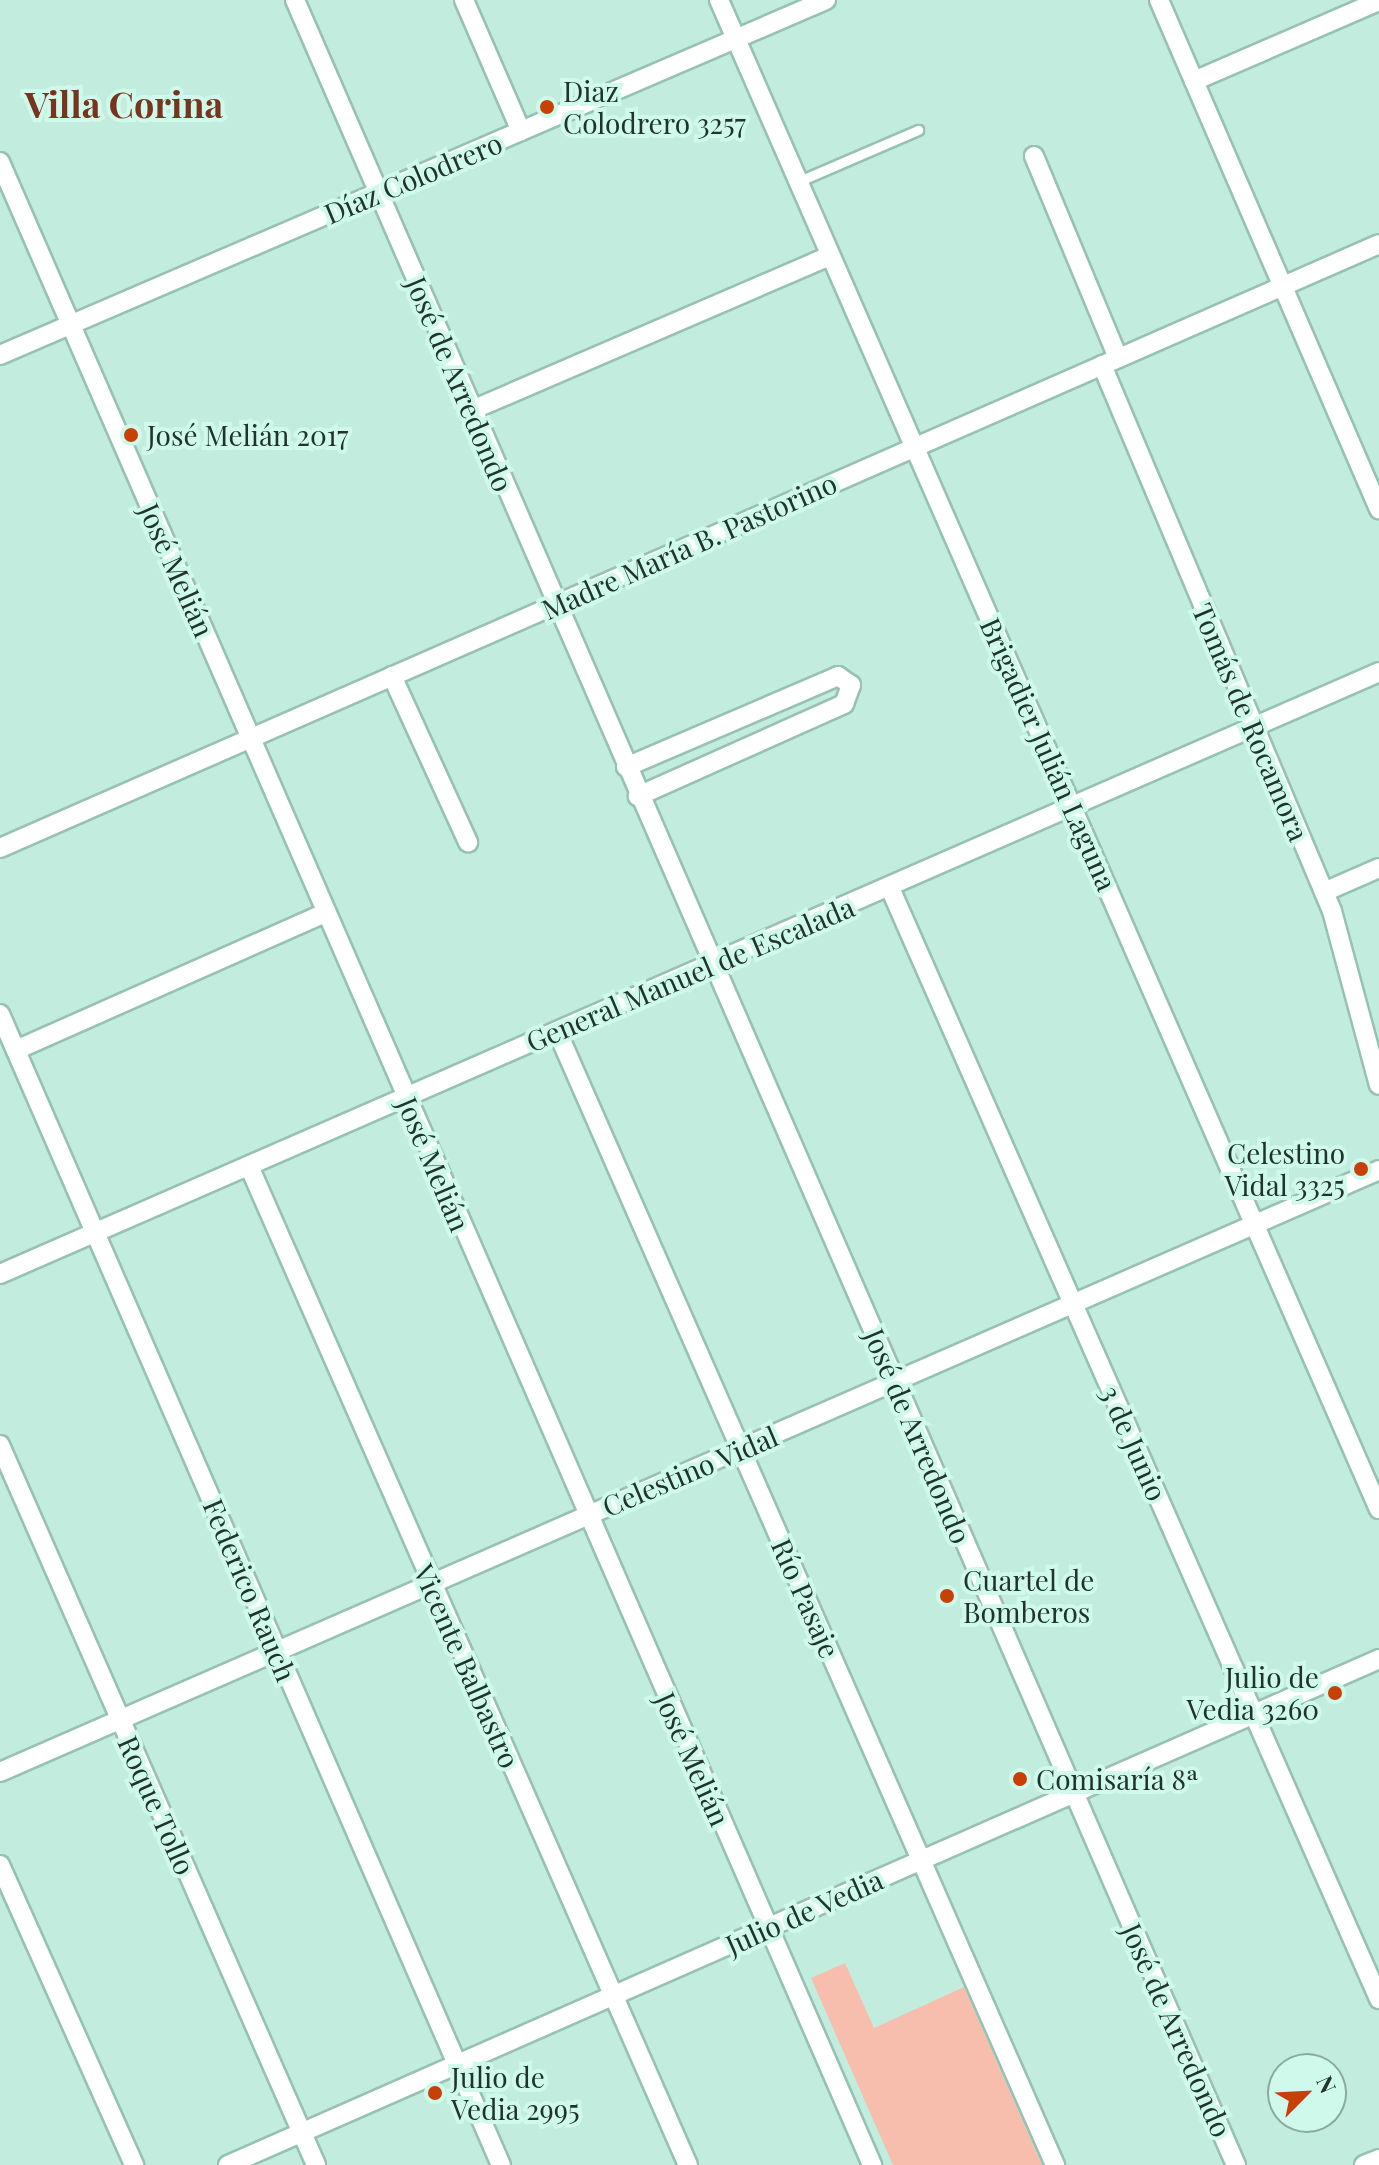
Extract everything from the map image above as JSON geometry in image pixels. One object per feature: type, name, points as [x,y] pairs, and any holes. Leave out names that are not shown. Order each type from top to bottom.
[{"type":"street","name":"José de Arredondo","points":[[295,0],[638,796],[1236,2165]]},
{"type":"street","points":[[464,0],[521,131]]},
{"type":"street","name":"Brigadier Julián Laguna","points":[[719,0],[1379,1509]]},
{"type":"street","name":"Díaz Colodrero","points":[[0,355],[826,0]]},
{"type":"street","points":[[1159,0],[1379,509]]},
{"type":"street","points":[[1194,81],[1379,1]]},
{"type":"street","name":"Tomás de Rocamora","points":[[1034,156],[1110,362],[1253,728],[1324,892],[1379,1085]]},
{"type":"street","name":"José Melián","points":[[0,162],[586,1516],[872,2165]]},
{"type":"street","name":"Madre María B. Pastorino","points":[[0,848],[1379,244]]},
{"type":"street","points":[[472,410],[829,256]]},
{"type":"street","points":[[1361,466],[1379,458]]},
{"type":"street","name":"General Manuel de Escalada","points":[[0,1274],[1073,809],[1379,672]]},
{"type":"street","points":[[392,676],[468,842]]},
{"type":"street","points":[[626,767],[838,676],[851,685],[844,704],[638,796]]},
{"type":"street","points":[[1324,892],[1379,868]]},
{"type":"street","name":"3 de Junio","points":[[890,888],[1379,1999]]},
{"type":"street","points":[[16,1050],[325,913]]},
{"type":"street","name":"Federico Rauch","points":[[0,1014],[501,2165]]},
{"type":"street","name":"Río Pasaje","points":[[557,1031],[1055,2165]]},
{"type":"street","name":"Vicente Balbastro","points":[[249,1166],[611,1996],[688,2165]]},
{"type":"street","name":"Celestino Vidal","points":[[0,1772],[1379,1170]]},
{"type":"street","name":"Roque Tollo","points":[[0,1445],[316,2165]]},
{"type":"street","name":"Julio de Vedia","points":[[228,2165],[1379,1659]]},
{"type":"street","points":[[0,1865],[134,2165]]},
{"type":"street","points":[[1364,2165],[1379,2159]]},
{"type":"lane","points":[[797,182],[918,130]]},
{"type":"shaded area","points":[[845,1963],[874,2028],[964,1987],[1042,2165],[893,2165],[811,1978]]},
{"type":"place","name":"Diaz Colodrero 3257","points":[[547,107]]},
{"type":"place","name":"José Melián 2017","points":[[131,435]]},
{"type":"place","name":"Celestino Vidal 3325","points":[[1361,1169]]},
{"type":"place","name":"Cuartel de Bomberos","points":[[947,1596]]},
{"type":"place","name":"Julio de Vedia 3260","points":[[1335,1693]]},
{"type":"place","name":"Comisaría 8ª","points":[[1020,1779]]},
{"type":"place","name":"Julio de Vedia 2995","points":[[435,2093]]},
{"type":"district","name":"Villa Corina","points":[[124,104]]}]
